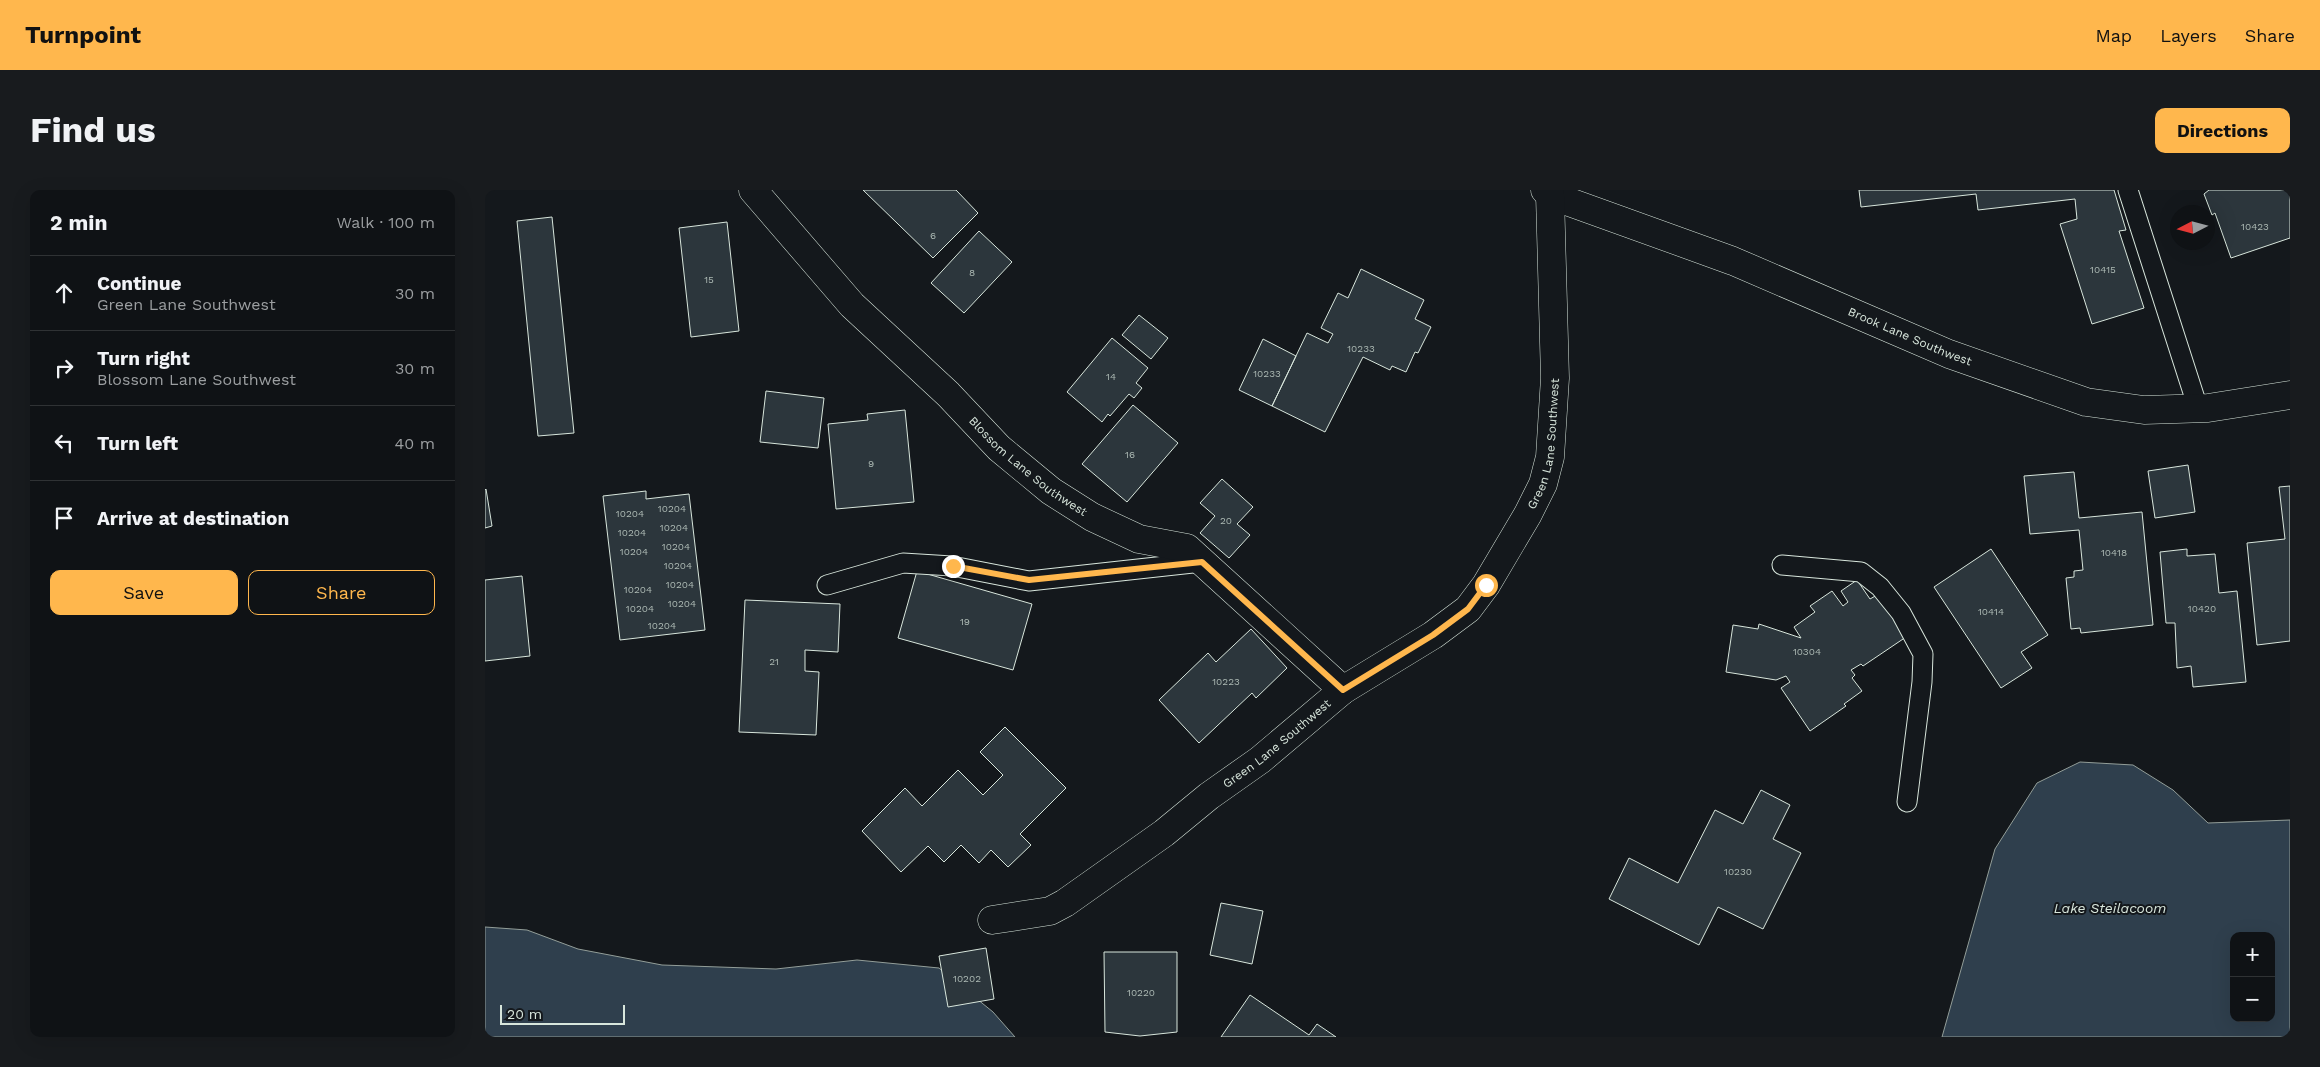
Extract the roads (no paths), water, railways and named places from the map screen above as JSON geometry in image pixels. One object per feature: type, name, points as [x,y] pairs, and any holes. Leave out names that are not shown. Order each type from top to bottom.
[{"type":"street","name":"Blossom Lane Southwest","points":[[753,190],[852,305],[948,394],[999,448],[1051,490],[1092,517],[1139,538],[1187,548],[1343,690]]},
{"type":"street","name":"Brook Lane Southwest","points":[[1548,192],[1733,261],[1949,354],[2086,402],[2144,410],[2198,408],[2290,395]]},
{"type":"street","name":"Green Lane Southwest","points":[[993,920],[1049,912],[1065,903],[1163,833],[1209,796],[1260,760],[1343,690],[1433,635],[1468,609],[1491,578],[1528,514],[1543,484],[1550,457],[1555,378],[1548,192]]},
{"type":"lane","points":[[2128,190],[2198,408]]},
{"type":"lane","points":[[827,585],[903,563],[953,566],[1029,580],[1202,562]]},
{"type":"lane","points":[[1782,565],[1861,572],[1880,587],[1901,613],[1923,654],[1922,682],[1907,802]]},
{"type":"water","name":"Lake Steilacoom","points":[[2080,762],[2133,765],[2173,790],[2208,823],[2290,820],[2290,1037],[1942,1037],[1995,849],[2037,783]]},
{"type":"water","points":[[485,927],[527,930],[578,949],[662,965],[776,969],[857,960],[939,968],[993,1012],[1015,1037],[485,1037]]}]
